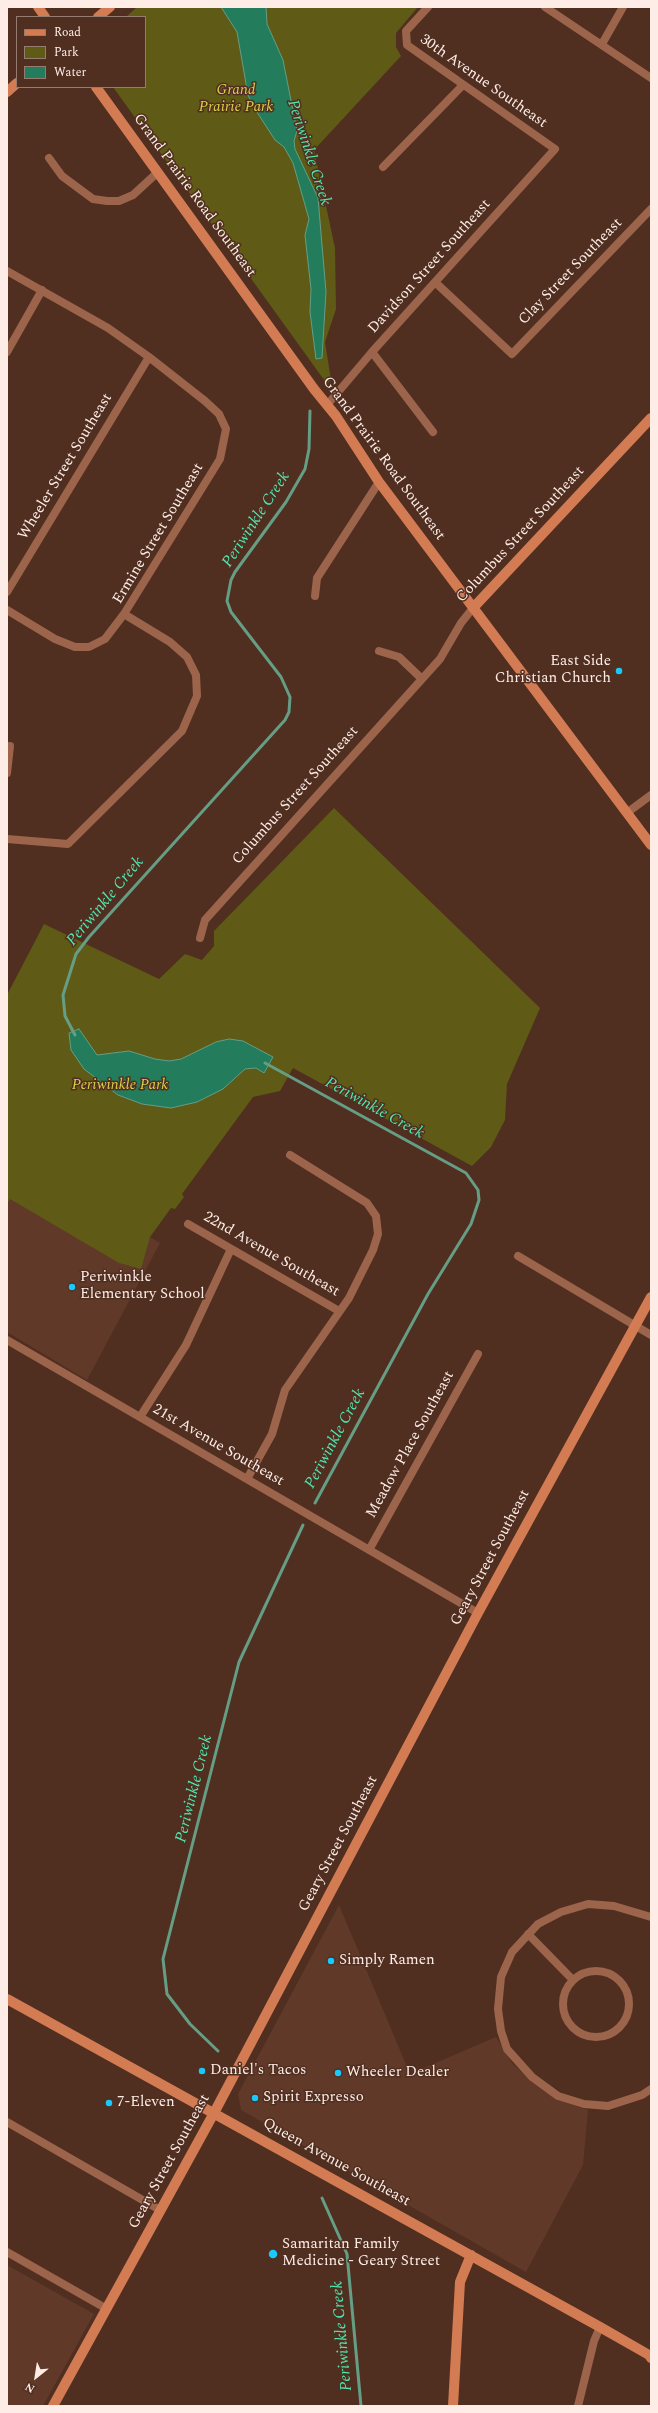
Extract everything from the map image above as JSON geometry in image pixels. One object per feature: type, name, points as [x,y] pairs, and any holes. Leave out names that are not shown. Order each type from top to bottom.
[{"type":"main road","points":[[38,7],[44,16]]},
{"type":"main road","points":[[99,16],[110,7]]},
{"type":"main road","points":[[7,92],[16,84]]},
{"type":"main road","name":"Grand Prairie Road Southeast","points":[[97,88],[327,405],[379,482],[628,812],[651,845]]},
{"type":"main road","name":"Columbus Street Southeast","points":[[473,608],[651,418]]},
{"type":"main road","name":"Geary Street Southeast","points":[[53,2406],[214,2113],[478,1613],[651,1297]]},
{"type":"main road","name":"Queen Avenue Southeast","points":[[7,1999],[651,2355]]},
{"type":"main road","points":[[452,2406],[460,2282],[471,2255]]},
{"type":"street","name":"30th Avenue Southeast","points":[[428,7],[406,31],[406,45],[555,149]]},
{"type":"street","points":[[545,7],[651,78]]},
{"type":"street","points":[[602,44],[623,7]]},
{"type":"street","points":[[383,167],[463,85]]},
{"type":"street","name":"Davidson Street Southeast","points":[[327,405],[372,352],[436,284],[555,149]]},
{"type":"street","points":[[49,158],[62,176],[93,198],[108,201],[119,201],[133,194],[158,172]]},
{"type":"street","name":"Clay Street Southeast","points":[[436,284],[512,354],[651,209]]},
{"type":"street","points":[[7,271],[108,328],[149,357]]},
{"type":"street","points":[[7,352],[42,290]]},
{"type":"street","points":[[372,352],[433,432]]},
{"type":"street","name":"Ermine Street Southeast","points":[[7,839],[68,844],[182,731],[197,696],[196,675],[187,657],[170,642],[124,614],[220,458],[226,429],[220,414],[206,401],[149,357]]},
{"type":"street","name":"Wheeler Street Southeast","points":[[7,592],[149,357]]},
{"type":"street","points":[[314,596],[317,578],[379,482]]},
{"type":"street","name":"Columbus Street Southeast","points":[[200,938],[205,920],[440,659],[461,623],[473,608]]},
{"type":"street","points":[[7,610],[55,639],[75,647],[89,647],[105,640],[124,614]]},
{"type":"street","points":[[379,651],[399,657],[422,679]]},
{"type":"street","points":[[7,773],[10,746]]},
{"type":"street","points":[[628,812],[651,795]]},
{"type":"street","points":[[247,1479],[272,1434],[285,1390],[339,1311],[373,1250],[378,1234],[376,1216],[367,1203],[290,1155]]},
{"type":"street","name":"22nd Avenue Southeast","points":[[188,1224],[339,1311]]},
{"type":"street","points":[[140,1417],[186,1345],[231,1249]]},
{"type":"street","points":[[518,1256],[651,1335]]},
{"type":"street","name":"21st Avenue Southeast","points":[[7,1340],[478,1613]]},
{"type":"street","name":"Meadow Place Southeast","points":[[369,1550],[478,1354]]},
{"type":"street","points":[[651,1917],[614,1906],[588,1904],[561,1912],[538,1924],[512,1952],[501,1977],[498,2009],[501,2031],[507,2049],[532,2077],[558,2096],[584,2104],[608,2106],[636,2097],[651,2089]]},
{"type":"street","points":[[528,1934],[573,1980]]},
{"type":"street","points":[[601,1971],[615,1976],[625,1987],[630,2001],[628,2016],[620,2029],[607,2036],[592,2038],[578,2033],[568,2022],[563,2008],[565,1993],[573,1980],[586,1972],[601,1971]]},
{"type":"street","points":[[7,2122],[160,2210]]},
{"type":"street","points":[[7,2252],[107,2309]]},
{"type":"street","points":[[578,2406],[594,2341],[600,2327]]},
{"type":"shaded area","name":"Periwinkle Elementary School","points":[[7,1154],[160,1243],[87,1380],[7,1332]]},
{"type":"shaded area","points":[[339,1905],[410,2074],[496,2037],[512,2063],[533,2083],[559,2100],[588,2110],[583,2165],[526,2272],[241,2110],[238,2094]]},
{"type":"shaded area","points":[[7,2265],[94,2314],[43,2406],[7,2406]]},
{"type":"green space","name":"Grand Prairie Park","points":[[137,7],[418,7],[396,33],[396,47],[401,56],[314,150],[335,248],[336,309],[325,342],[331,380],[327,384],[114,88],[146,88],[146,16],[127,16]]},
{"type":"green space","name":"Periwinkle Park","points":[[334,808],[540,1008],[507,1084],[505,1120],[491,1147],[472,1166],[293,1068],[280,1091],[253,1097],[182,1194],[184,1197],[175,1209],[171,1208],[150,1237],[141,1269],[119,1263],[10,1199],[7,1204],[7,995],[44,924],[159,979],[185,954],[202,960],[214,946],[214,931]]},
{"type":"water","points":[[221,7],[266,7],[267,24],[283,60],[297,131],[294,141],[295,149],[318,198],[326,292],[322,358],[316,359],[310,312],[311,289],[305,235],[309,219],[293,163],[284,147],[275,140],[253,106],[248,95],[237,32]]},
{"type":"water","points":[[79,1029],[97,1055],[129,1051],[155,1059],[169,1061],[181,1059],[216,1042],[229,1039],[243,1041],[273,1057],[264,1073],[256,1068],[245,1069],[223,1089],[197,1102],[171,1108],[142,1104],[118,1095],[84,1069],[71,1050],[69,1033]]},
{"type":"waterway","name":"Periwinkle Creek","points":[[75,1035],[65,1016],[63,995],[76,954],[89,937],[285,720],[289,712],[290,697],[281,677],[231,612],[227,601],[231,580],[235,572],[286,502],[305,469],[309,449],[310,411]]},
{"type":"waterway","name":"Periwinkle Creek","points":[[265,1063],[466,1173],[478,1190],[479,1200],[471,1224],[428,1294],[315,1503]]},
{"type":"waterway","name":"Periwinkle Creek","points":[[218,2051],[190,2024],[167,1994],[163,1959],[239,1662],[303,1525]]},
{"type":"waterway","name":"Periwinkle Creek","points":[[322,2198],[347,2254],[361,2406]]},
{"type":"place","name":"East Side Christian Church","points":[[619,671]]},
{"type":"place","name":"Periwinkle Elementary School","points":[[72,1287]]},
{"type":"place","name":"Simply Ramen","points":[[331,1961]]},
{"type":"place","name":"Daniel's Tacos","points":[[202,2071]]},
{"type":"place","name":"Wheeler Dealer","points":[[338,2073]]},
{"type":"place","name":"Spirit Expresso","points":[[255,2098]]},
{"type":"place","name":"7-Eleven","points":[[109,2103]]},
{"type":"place","name":"Samaritan Family Medicine - Geary Street","points":[[273,2254]]}]
